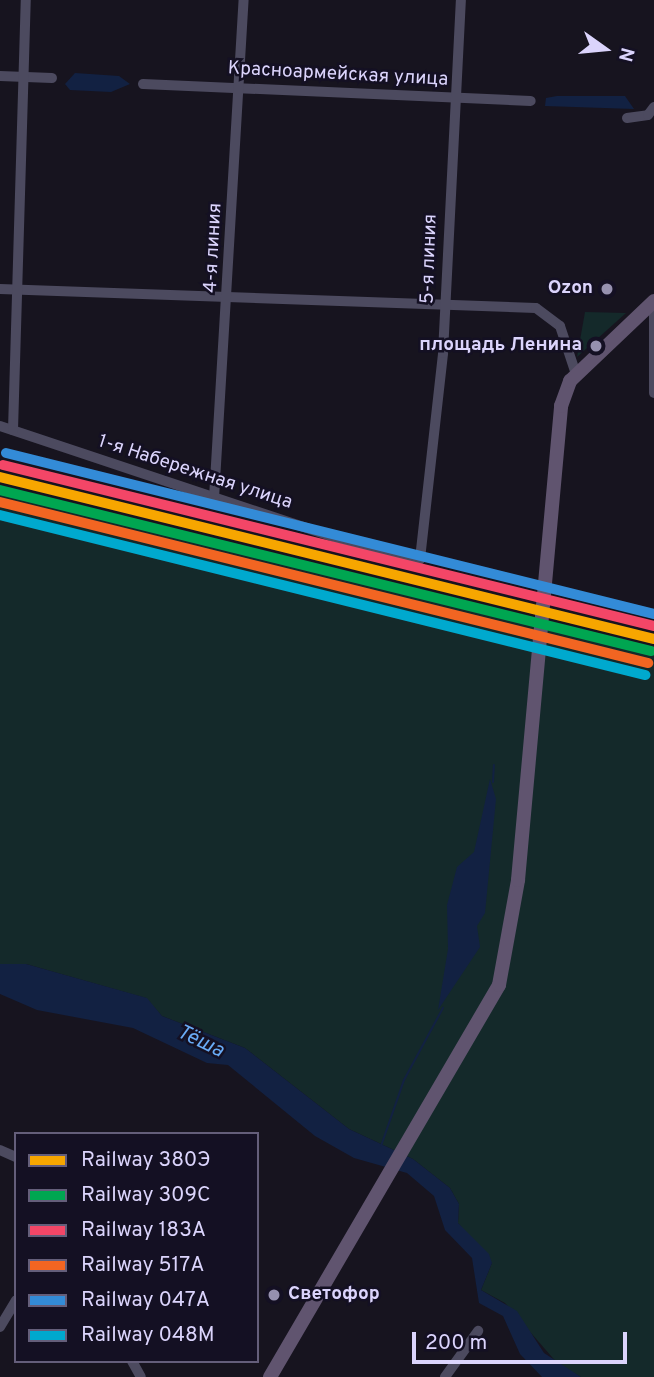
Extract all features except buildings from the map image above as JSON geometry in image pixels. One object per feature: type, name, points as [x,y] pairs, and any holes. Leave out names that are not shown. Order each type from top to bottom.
[{"type":"main road","points":[[270,1377],[369,1215],[429,1104],[499,985],[511,946],[561,406],[576,374],[653,304]]},
{"type":"street","points":[[13,430],[26,0]]},
{"type":"street","name":"4-я линия","points":[[214,498],[229,297],[244,0]]},
{"type":"street","name":"5-я линия","points":[[421,559],[446,304],[454,99],[461,0]]},
{"type":"street","points":[[0,76],[52,78]]},
{"type":"street","name":"Красноармейская улица","points":[[143,84],[531,101]]},
{"type":"street","points":[[627,118],[648,115],[654,107]]},
{"type":"street","points":[[0,289],[446,304],[546,310],[560,326],[576,374]]},
{"type":"street","points":[[653,304],[654,393]]},
{"type":"street","name":"1-я Набережная улица","points":[[0,426],[214,498],[421,559]]},
{"type":"street","points":[[0,1327],[14,1303]]},
{"type":"street","points":[[445,1377],[478,1331]]},
{"type":"green space","points":[[585,312],[626,313],[577,357]]},
{"type":"green space","points":[[0,488],[654,647],[654,1377],[581,1377],[558,1364],[505,1303],[481,1290],[492,1263],[458,1223],[459,1204],[450,1188],[413,1159],[349,1129],[245,1048],[162,1016],[146,998],[26,964],[0,964]]},
{"type":"water","points":[[75,73],[119,76],[130,84],[111,92],[70,90],[65,84]]},
{"type":"water","points":[[625,96],[634,109],[545,106],[546,98]]},
{"type":"water","points":[[490,779],[496,799],[485,913],[477,926],[480,947],[438,1010],[448,949],[447,905],[457,867],[474,852]]},
{"type":"water","points":[[0,964],[26,964],[147,998],[162,1016],[245,1048],[349,1129],[413,1159],[450,1188],[459,1204],[458,1223],[489,1254],[492,1263],[481,1290],[517,1311],[544,1353],[581,1377],[542,1377],[520,1354],[503,1316],[479,1303],[472,1258],[445,1230],[434,1196],[407,1173],[354,1158],[315,1136],[228,1065],[207,1063],[133,1028],[37,1010],[0,994]]},
{"type":"waterway","name":"Тёша","points":[[493,782],[494,765]]},
{"type":"waterway","name":"Тёша","points":[[381,1146],[404,1080],[443,1008]]},
{"type":"rail line","name":"047А","points":[[6,453],[654,614]]},
{"type":"rail line","name":"183А","points":[[3,465],[654,626]]},
{"type":"rail line","name":"380Э","points":[[0,477],[654,639]]},
{"type":"rail line","name":"309С","points":[[0,490],[651,651]]},
{"type":"rail line","name":"517А","points":[[0,502],[648,663]]},
{"type":"rail line","name":"048М","points":[[0,515],[645,675]]},
{"type":"place","name":"Ozon","points":[[607,289]]},
{"type":"place","name":"площадь Ленина","points":[[596,346]]},
{"type":"place","name":"Светофор","points":[[274,1295]]}]
